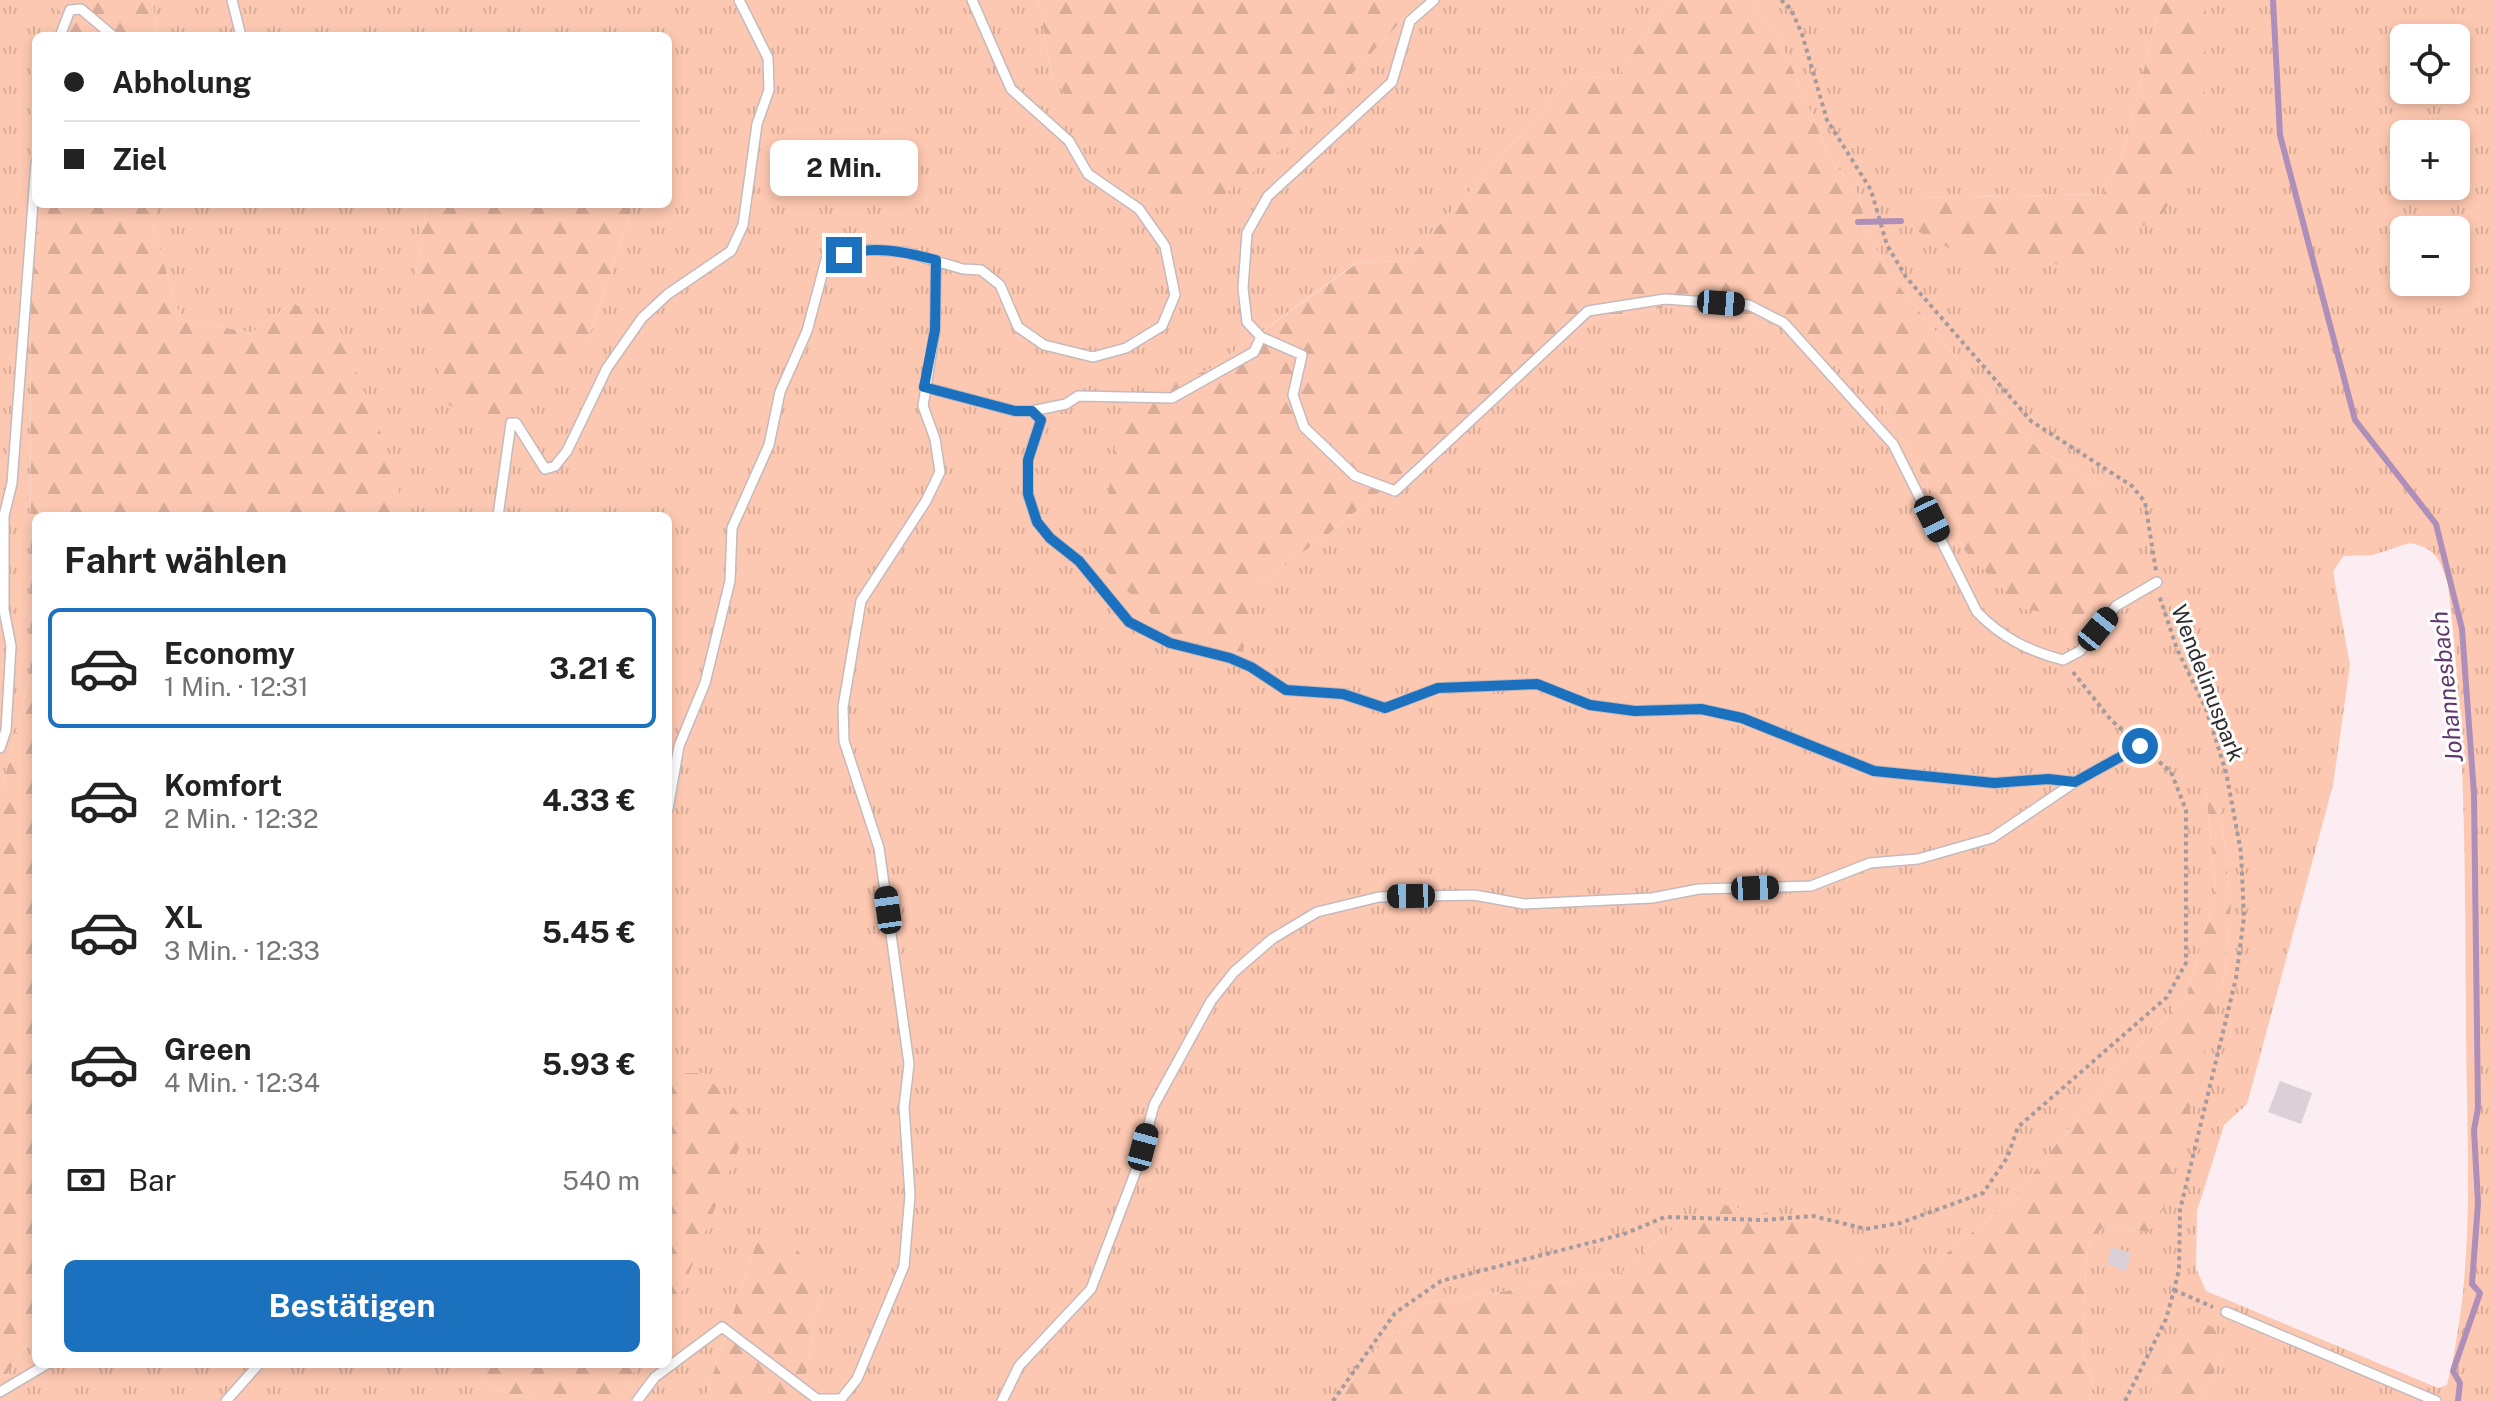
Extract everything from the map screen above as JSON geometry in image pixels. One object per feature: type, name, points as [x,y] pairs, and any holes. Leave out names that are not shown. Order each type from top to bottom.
[{"type":"lane","points":[[232,0],[240,32]]},
{"type":"lane","points":[[498,512],[505,448],[511,423],[516,423],[545,469],[555,466],[567,451],[607,368],[642,318],[668,294],[731,251],[743,225],[757,124],[769,90],[768,58],[739,0]]},
{"type":"lane","points":[[672,786],[679,746],[705,683],[730,581],[732,528],[769,445],[780,392],[807,331],[826,260],[862,249],[905,252],[963,269],[981,270],[1000,285],[1018,327],[1044,345],[1093,357],[1126,348],[1162,326],[1175,295],[1165,246],[1139,209],[1088,174],[1069,141],[1011,89],[972,0]]},
{"type":"lane","points":[[1434,0],[1410,21],[1392,82],[1268,196],[1247,233],[1243,288],[1247,322],[1261,337],[1302,355],[1293,395],[1304,427],[1355,476],[1395,491],[1588,311],[1665,299],[1749,305],[1784,323],[1893,444],[1977,612],[1995,630],[2020,645],[2063,660],[2080,651],[2116,606],[2157,582]]},
{"type":"lane","points":[[62,32],[70,10],[81,9],[108,32]]},
{"type":"lane","points":[[0,748],[6,730],[11,646],[4,610],[4,516],[12,483],[33,208]]},
{"type":"lane","points":[[672,1364],[722,1327],[817,1399],[841,1399],[857,1379],[904,1266],[910,1195],[904,1107],[909,1064],[879,848],[844,741],[843,707],[861,601],[926,501],[940,472],[935,439],[923,406],[935,330],[936,260]]},
{"type":"lane","points":[[924,387],[1015,411],[1066,404],[1078,396],[1172,398],[1254,352],[1261,337]]},
{"type":"lane","points":[[1032,411],[1041,420],[1028,460],[1028,494],[1037,522],[1050,538],[1079,561],[1129,622],[1170,643],[1240,662],[1286,690],[1343,694],[1385,708],[1438,688],[1537,684],[1590,705],[1635,711],[1701,709],[1742,718],[1874,771],[1994,783],[2048,779],[2075,782]]},
{"type":"lane","points":[[1002,1401],[1019,1366],[1091,1289],[1137,1168],[1154,1105],[1211,1001],[1234,972],[1272,939],[1317,912],[1379,897],[1474,895],[1524,904],[1652,898],[1699,889],[1811,886],[1870,863],[1918,859],[1992,838],[2075,782],[2140,746]]},
{"type":"lane","points":[[2226,1312],[2436,1401]]},
{"type":"lane","points":[[0,1392],[40,1368]]},
{"type":"lane","points":[[226,1401],[255,1368]]},
{"type":"lane","points":[[637,1401],[655,1377],[667,1368]]},
{"type":"path","name":"Wendelinuspark","points":[[1781,0],[1791,9],[1802,34],[1827,120],[1871,190],[1882,230],[1906,277],[2031,421],[2132,486],[2145,502],[2159,602],[2206,709],[2226,772],[2241,852],[2244,917],[2236,978],[2180,1210],[2179,1270],[2174,1290],[2160,1333],[2125,1401]]},
{"type":"path","points":[[1333,1401],[1395,1313],[1441,1281],[1624,1234],[1665,1217],[1764,1220],[1813,1216],[1866,1229],[1900,1223],[1983,1193],[2007,1158],[2018,1127],[2167,997],[2186,963],[2186,810],[2171,772],[2111,720],[2063,660]]},
{"type":"path","points":[[2174,1290],[2209,1305]]},
{"type":"green space","points":[[0,0],[55,0],[60,32],[32,32],[32,208],[40,208],[31,284],[30,676],[0,797]]},
{"type":"green space","points":[[55,0],[152,0],[157,32],[60,32]]},
{"type":"green space","points":[[152,0],[1038,0],[1053,81],[1281,150],[1421,0],[1667,0],[1616,80],[1574,75],[1407,261],[1356,263],[1207,371],[1151,385],[1255,586],[1327,535],[1590,320],[1668,307],[1791,328],[1883,405],[1965,551],[2085,618],[2128,593],[2105,488],[2038,448],[1991,401],[1895,281],[1869,237],[1858,193],[1830,158],[1777,32],[1749,0],[2161,0],[2124,150],[2103,194],[1918,198],[2069,265],[2203,20],[2206,0],[2494,0],[2494,1401],[2198,1401],[2227,1349],[2176,1346],[2146,1401],[2089,1401],[2093,1386],[2082,1348],[2089,1244],[2102,1228],[2149,1232],[2223,984],[2231,907],[2220,805],[2206,793],[2216,889],[2187,996],[2117,1068],[2012,1200],[1933,1264],[1863,1264],[1817,1223],[1661,1236],[1621,1273],[1420,1304],[1362,1365],[1338,1401],[802,1401],[821,1285],[757,1241],[704,1401],[616,1401],[637,1368],[672,1368],[672,1311],[678,1301],[705,1073],[672,1073],[672,512],[401,512],[396,475],[292,303],[252,333],[181,319],[151,222],[157,208],[426,208],[415,279],[586,346],[632,208],[672,208],[672,32],[157,32]],"holes":[[[2409,543],[2436,556],[2448,584],[2458,696],[2463,809],[2468,1210],[2456,1342],[2447,1385],[2438,1388],[2206,1291],[2196,1268],[2197,1211],[2224,1125],[2247,1104],[2333,785],[2350,665],[2333,572],[2343,556],[2373,555]]]},
{"type":"green space","points":[[1038,0],[1421,0],[1281,150],[1212,204],[1149,188],[1053,81]]},
{"type":"green space","points":[[1667,0],[1749,0],[1777,32],[1830,158],[1858,193],[1869,237],[1895,281],[1991,401],[2038,448],[2105,488],[2126,506],[2135,535],[2140,581],[2128,593],[2085,618],[2023,609],[1965,551],[1883,405],[1791,328],[1668,307],[1590,320],[1327,535],[1255,586],[1243,652],[1180,641],[1099,564],[1115,444],[1151,385],[1207,371],[1357,263],[1407,261],[1574,75],[1616,80]]},
{"type":"green space","points":[[2161,0],[2206,0],[2204,150],[2161,216],[2069,265],[1971,260],[1917,231],[1903,202],[1918,198],[2103,194],[2124,150]]},
{"type":"green space","points":[[40,208],[157,208],[151,222],[181,319],[252,333],[292,303],[337,322],[397,475],[401,512],[32,512],[32,1336],[0,1385],[0,797],[30,676],[31,283]]},
{"type":"green space","points":[[426,208],[632,208],[586,346],[498,432],[447,404],[415,279]]},
{"type":"green space","points":[[2212,790],[2220,805],[2231,907],[2223,984],[2164,1208],[2149,1232],[2102,1228],[2089,1244],[2082,1348],[2093,1386],[2089,1401],[1338,1401],[1362,1365],[1420,1304],[1621,1273],[1661,1236],[1719,1204],[1818,1223],[1863,1264],[1933,1264],[2012,1200],[2117,1068],[2187,996],[2216,889],[2206,792]]},
{"type":"green space","points":[[672,1073],[705,1073],[748,1125],[672,1311]]},
{"type":"green space","points":[[791,1240],[821,1285],[802,1401],[704,1401],[757,1241]]},
{"type":"green space","points":[[2196,1320],[2215,1328],[2227,1349],[2198,1401],[2146,1401],[2176,1346]]},
{"type":"green space","points":[[32,1336],[32,1368],[481,1368],[490,1389],[542,1401],[0,1401],[0,1385]]},
{"type":"green space","points":[[481,1368],[637,1368],[616,1401],[542,1401],[490,1389]]},
{"type":"building","points":[[2280,1081],[2312,1093],[2301,1124],[2268,1112]]},
{"type":"building","points":[[2112,1247],[2131,1253],[2126,1271],[2107,1264]]},
{"type":"waterway","name":"Johannesbach","points":[[2273,0],[2280,135],[2355,420],[2436,524],[2462,629],[2474,794],[2478,1108],[2474,1130],[2478,1203],[2472,1284],[2480,1293],[2453,1371],[2460,1383],[2458,1401]]},
{"type":"waterway","points":[[1858,222],[1901,221]]},
{"type":"route","points":[[844,255],[862,249],[905,252],[936,260],[935,330],[924,387],[1015,411],[1032,411],[1041,420],[1028,460],[1028,494],[1037,522],[1050,538],[1079,561],[1129,622],[1170,643],[1230,658],[1251,667],[1286,690],[1343,694],[1385,708],[1438,688],[1537,684],[1590,705],[1635,711],[1701,709],[1742,718],[1845,762],[1874,771],[1994,783],[2048,779],[2075,782],[2140,746]]}]
